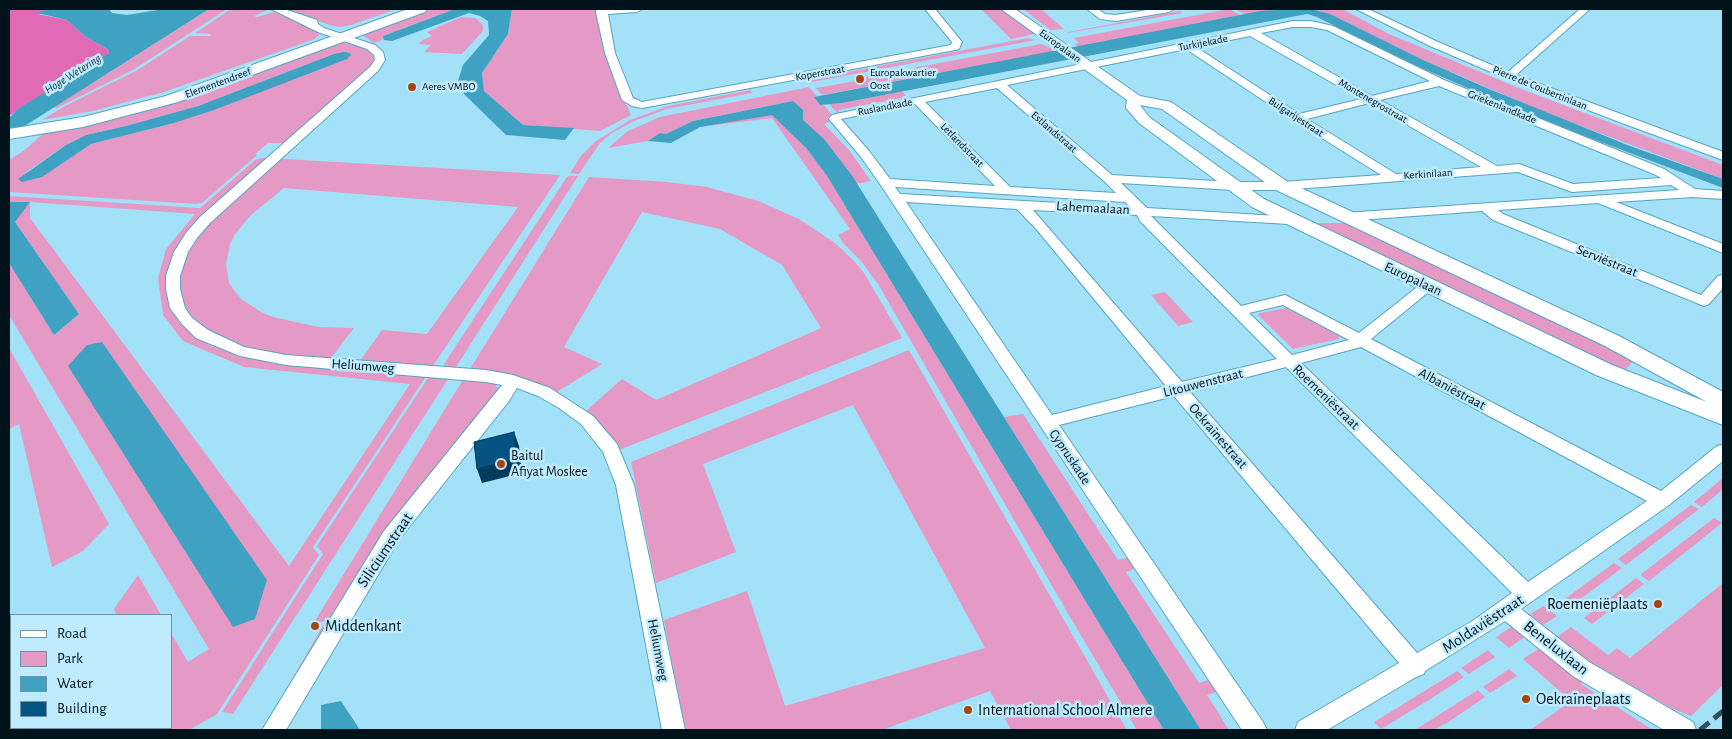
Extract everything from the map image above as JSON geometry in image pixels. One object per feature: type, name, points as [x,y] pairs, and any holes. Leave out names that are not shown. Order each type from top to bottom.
[{"type":"main road","name":"Elementendreef","points":[[17,133],[93,120],[172,99],[341,35],[402,9]]},
{"type":"main road","name":"Elementendreef","points":[[9,126],[108,109],[170,92],[420,9]]},
{"type":"street","name":"Heliumweg","points":[[276,9],[304,20],[309,25],[371,47],[379,54],[380,60],[378,64],[205,220],[191,236],[176,264],[173,283],[175,302],[188,321],[202,334],[240,351],[286,360],[436,371],[486,376],[512,381],[544,392],[570,407],[597,430],[611,449],[625,486],[674,730]]},
{"type":"street","points":[[601,10],[637,9]]},
{"type":"street","name":"Koperstraat","points":[[601,10],[610,53],[628,100],[636,104],[650,104],[955,47],[957,42],[930,9]]},
{"type":"street","name":"Europalaan","points":[[1008,9],[1065,46]]},
{"type":"street","name":"Europalaan","points":[[1021,9],[1065,46],[1136,100],[1166,105],[1282,186],[1612,341],[1723,401]]},
{"type":"street","points":[[1092,9],[1103,17],[1112,18],[1169,9]]},
{"type":"street","name":"Pierre de Coubertinlaan","points":[[1361,9],[1434,44],[1510,76],[1723,156]]},
{"type":"street","points":[[1510,76],[1585,9]]},
{"type":"street","name":"Turkijekade","points":[[1087,63],[1188,46],[1294,24],[1311,24]]},
{"type":"street","name":"Griekenlandkade","points":[[1311,24],[1330,28],[1440,82],[1643,164],[1692,193]]},
{"type":"street","name":"Montenegrostraat","points":[[1253,33],[1493,169]]},
{"type":"street","points":[[1248,45],[1267,42]]},
{"type":"street","name":"Bulgarijestraat","points":[[1188,46],[1297,118],[1393,177]]},
{"type":"street","points":[[1201,55],[1220,51]]},
{"type":"street","name":"Ruslandkade","points":[[922,105],[999,84],[1047,75],[1087,63]]},
{"type":"street","name":"Ruslandkade","points":[[891,190],[865,154],[835,122],[836,117],[1009,93],[1058,83],[1047,75]]},
{"type":"street","points":[[1297,118],[1440,82]]},
{"type":"street","name":"Estlandstraat","points":[[999,84],[1109,179]]},
{"type":"street","name":"Europalaan","points":[[1136,100],[1132,104],[1136,113],[1258,204],[1604,370],[1723,417]]},
{"type":"street","name":"Letlandstraat","points":[[922,105],[1006,190]]},
{"type":"street","name":"Kerkinilaan","points":[[1233,186],[1282,186],[1519,168],[1599,200]]},
{"type":"street","points":[[1109,179],[1233,186]]},
{"type":"street","name":"Lahemaalaan","points":[[1109,179],[1128,198]]},
{"type":"street","name":"Kerkinilaan","points":[[1572,188],[1672,180]]},
{"type":"street","name":"Lahemaalaan","points":[[891,190],[1006,190],[1128,198]]},
{"type":"street","name":"Lahemaalaan","points":[[891,190],[1021,205],[1289,220]]},
{"type":"street","name":"Cypruskade","points":[[891,190],[1255,730]]},
{"type":"street","name":"Kerkinilaan","points":[[1345,217],[1692,193],[1723,196]]},
{"type":"street","name":"Roemeniëstraat","points":[[1128,198],[1288,361],[1527,595]]},
{"type":"street","points":[[1599,200],[1723,249]]},
{"type":"street","name":"Oekraïnestraat","points":[[1021,205],[1042,227],[1416,667]]},
{"type":"street","name":"Serviëstraat","points":[[1485,207],[1498,217],[1704,301],[1723,279]]},
{"type":"street","name":"Litouwenstraat","points":[[1047,422],[1353,345],[1421,291],[1430,287]]},
{"type":"street","name":"Albaniëstraat","points":[[1238,311],[1285,300],[1662,500]]},
{"type":"street","points":[[1634,381],[1646,375],[1652,366],[1650,362]]},
{"type":"street","name":"Siliciumstraat","points":[[273,730],[391,536],[503,397],[512,381]]},
{"type":"street","name":"Moldaviëstraat","points":[[1306,730],[1416,667],[1527,595],[1662,500],[1723,450]]},
{"type":"street","name":"Beneluxlaan","points":[[1506,609],[1581,669],[1685,730]]},
{"type":"green space","points":[[209,9],[227,9],[133,70],[57,108],[53,108]]},
{"type":"green space","points":[[231,9],[270,9],[254,16],[257,17],[274,12],[318,32],[319,35],[315,39],[164,92],[93,111],[42,120],[65,106],[136,71],[190,36],[210,36],[211,34],[195,33]]},
{"type":"green space","points":[[282,9],[397,9],[341,27]]},
{"type":"green space","points":[[425,9],[455,9],[383,36],[384,39],[374,43],[362,35],[367,30]]},
{"type":"green space","points":[[512,9],[596,9],[608,63],[631,115],[600,131],[523,125],[518,122],[484,91],[482,73],[508,34]]},
{"type":"green space","points":[[981,9],[1005,9],[1039,33],[1011,39]]},
{"type":"green space","points":[[1023,9],[1041,9],[1064,29],[1050,30]]},
{"type":"green space","points":[[1229,9],[1240,15],[1079,47],[1075,44],[1079,43],[1074,38]]},
{"type":"green space","points":[[1290,9],[1244,14],[1237,10]]},
{"type":"green space","points":[[1290,9],[1344,10],[1389,34],[1526,91],[1723,165],[1723,179],[1551,115],[1421,59],[1319,11]]},
{"type":"green space","points":[[1180,11],[1183,13],[1067,33],[1069,32]]},
{"type":"green space","points":[[461,17],[475,18],[483,25],[483,31],[462,54],[424,52],[431,45],[418,44],[432,36],[427,32]]},
{"type":"green space","points":[[1028,38],[1036,40],[812,82],[810,79]]},
{"type":"green space","points":[[341,42],[362,47],[371,53],[374,59],[371,66],[284,143],[268,143],[202,203],[9,192],[9,160],[22,152],[43,134],[104,119]],"holes":[[[334,54],[174,123],[91,144],[23,174],[66,145],[86,135],[198,106]]]},
{"type":"green space","points":[[1041,44],[1058,51],[822,95],[816,88],[867,79],[865,77]]},
{"type":"green space","points":[[809,87],[817,96],[815,97],[820,105],[824,105],[832,115],[827,118],[830,122],[824,124],[849,150],[871,181],[856,184],[836,154],[803,120],[793,101],[693,121],[666,134],[660,133],[648,141],[608,148],[628,131],[660,117]]},
{"type":"green space","points":[[750,90],[752,93],[667,109],[634,121],[612,133],[599,144],[579,174],[570,173],[581,156],[596,141],[630,120],[668,106]]},
{"type":"green space","points":[[902,91],[907,97],[838,110],[840,113],[838,114],[829,104],[842,103]]},
{"type":"green space","points":[[772,115],[782,123],[806,148],[827,176],[1164,730],[1137,730],[878,284],[838,235],[850,229],[772,118],[700,127]]},
{"type":"green space","points":[[269,158],[203,217],[166,279],[167,298],[179,322],[197,338],[211,346],[251,359],[427,375],[313,547],[319,555],[217,714],[189,730],[57,730],[172,729],[172,635],[188,662],[209,649],[9,315],[9,263],[54,335],[79,314],[15,222],[9,196],[200,208],[255,160]],"holes":[[[30,202],[195,214],[166,249],[158,278],[163,315],[183,341],[244,367],[410,384],[289,566],[30,218]],[[68,366],[255,619],[142,480]]]},
{"type":"green space","points":[[284,159],[560,175],[433,366],[360,361],[382,330],[427,334],[518,207],[284,188],[251,215],[235,234],[230,244],[226,264],[229,283],[241,299],[261,312],[273,317],[318,327],[354,328],[330,359],[249,349],[224,339],[204,328],[190,314],[179,290],[180,272],[185,254],[202,229],[273,163]]},
{"type":"green space","points":[[578,176],[455,368],[446,368],[444,364],[567,177]]},
{"type":"green space","points":[[589,177],[667,182],[707,187],[758,201],[799,219],[835,243],[855,262],[864,273],[902,338],[619,450],[604,428],[586,411],[622,379],[656,400],[821,328],[782,265],[720,229],[642,212],[564,347],[602,364],[557,392],[520,378],[470,369]]},
{"type":"green space","points":[[1313,223],[1348,223],[1501,293],[1634,360],[1626,369],[1613,368]]},
{"type":"green space","points":[[1165,292],[1193,322],[1178,326],[1151,295]]},
{"type":"green space","points":[[1286,308],[1339,336],[1339,339],[1293,349],[1258,315]]},
{"type":"green space","points":[[9,348],[109,524],[83,551],[52,567],[19,424],[9,429]]},
{"type":"green space","points":[[909,350],[1127,730],[1011,730],[990,691],[882,730],[685,730],[664,620],[747,591],[785,706],[985,648],[853,405],[703,464],[736,552],[656,583],[631,462]]},
{"type":"green space","points":[[430,375],[450,376],[233,714],[222,712],[323,554],[317,546]]},
{"type":"green space","points":[[464,378],[495,384],[499,390],[270,718],[325,622],[315,621]]},
{"type":"green space","points":[[1023,414],[1118,560],[1130,557],[1137,568],[1126,572],[1199,683],[1211,679],[1219,691],[1207,695],[1229,730],[1201,730],[1004,417]]},
{"type":"green space","points":[[1723,478],[1723,489],[1702,507],[1694,502]]},
{"type":"green space","points":[[1691,505],[1699,509],[1626,565],[1618,559]]},
{"type":"green space","points":[[1714,518],[1722,523],[1649,581],[1640,575]]},
{"type":"green space","points":[[1614,563],[1622,568],[1570,607],[1562,601]]},
{"type":"green space","points":[[138,575],[160,614],[116,614],[114,609]]},
{"type":"green space","points":[[1636,578],[1644,584],[1592,624],[1584,618]]},
{"type":"green space","points":[[1723,583],[1723,685],[1691,716],[1671,708],[1591,664],[1557,637],[1571,627],[1608,655],[1617,648],[1630,658]]},
{"type":"green space","points":[[1544,606],[1557,616],[1543,625],[1530,614]]},
{"type":"green space","points":[[1513,626],[1526,636],[1509,648],[1496,637]]},
{"type":"green space","points":[[1540,648],[1582,682],[1581,684],[1653,730],[1530,730],[1571,701],[1523,659]]},
{"type":"green space","points":[[1488,650],[1495,657],[1469,674],[1461,668]]},
{"type":"green space","points":[[1509,669],[1517,676],[1490,693],[1483,687]]},
{"type":"green space","points":[[1457,671],[1464,677],[1432,698],[1381,729],[1374,722]]},
{"type":"green space","points":[[1478,690],[1485,697],[1453,719],[1434,730],[1415,730]]},
{"type":"shaded area","points":[[9,9],[49,9],[38,14],[67,20],[86,37],[109,50],[109,53],[9,116]]},
{"type":"water","points":[[49,9],[109,9],[112,13],[127,15],[164,9],[209,9],[9,136],[9,118],[18,109],[109,53],[109,50],[86,37],[67,20],[37,13]]},
{"type":"water","points":[[455,9],[512,9],[508,34],[482,73],[484,91],[523,125],[574,128],[565,140],[506,135],[464,94],[458,81],[463,65],[489,35],[488,21],[480,16],[469,13],[392,41],[384,40],[383,36]]},
{"type":"water","points":[[1311,9],[1330,14],[1421,59],[1489,89],[1630,146],[1723,179],[1723,188],[1537,118],[1410,63],[1317,17],[1307,14],[842,103],[820,105],[814,97],[1260,11]]},
{"type":"water","points":[[344,52],[351,55],[347,59],[214,110],[174,123],[91,144],[42,177],[22,182],[18,179],[66,145],[86,135],[198,106],[334,54]]},
{"type":"water","points":[[793,101],[803,110],[803,120],[824,139],[851,174],[1201,730],[1164,730],[827,176],[806,148],[772,115],[700,127],[671,143],[648,141],[660,133],[666,134],[693,121]]},
{"type":"water","points":[[9,202],[30,202],[15,222],[79,314],[54,335],[9,263]]},
{"type":"water","points":[[102,342],[267,580],[255,619],[233,627],[68,366],[87,345]]},
{"type":"water","points":[[341,701],[360,730],[321,730],[321,705]]},
{"type":"building","points":[[514,432],[517,459],[477,469],[474,442]]},
{"type":"railway","points":[[1700,730],[1723,711]]},
{"type":"place","name":"Europakwartier Oost","points":[[860,79]]},
{"type":"place","name":"Aeres VMBO","points":[[412,87]]},
{"type":"place","name":"Baitul Afiyat Moskee","points":[[501,464]]},
{"type":"place","name":"Roemeniëplaats","points":[[1658,604]]},
{"type":"place","name":"Middenkant","points":[[315,626]]},
{"type":"place","name":"Oekraïneplaats","points":[[1526,699]]},
{"type":"place","name":"International School Almere","points":[[968,710]]},
{"type":"water label","name":"Hoge Wetering","points":[[73,74]]}]
